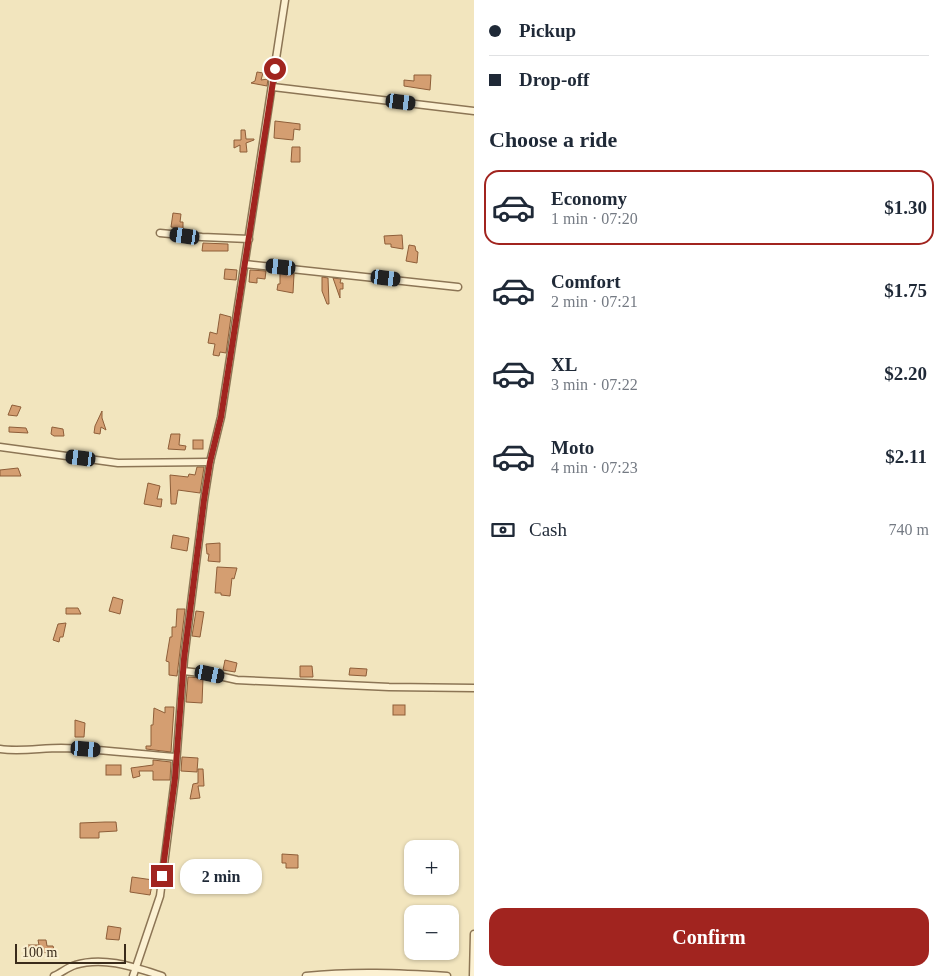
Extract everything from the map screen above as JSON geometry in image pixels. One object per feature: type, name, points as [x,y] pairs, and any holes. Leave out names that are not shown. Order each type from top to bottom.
[{"type":"street","points":[[133,976],[160,896],[176,757],[183,671],[210,462],[221,417],[285,0]]},
{"type":"street","points":[[272,87],[474,111]]},
{"type":"street","points":[[160,232],[202,237],[249,239]]},
{"type":"street","points":[[245,264],[458,287]]},
{"type":"street","points":[[0,447],[118,463],[210,462]]},
{"type":"street","points":[[183,671],[237,680],[389,687],[474,688]]},
{"type":"street","points":[[0,749],[13,751],[53,748],[86,749],[176,757]]},
{"type":"street","points":[[472,976],[474,934]]},
{"type":"street","points":[[54,976],[73,965],[92,962],[113,962],[136,967],[162,976]]},
{"type":"street","points":[[306,976],[333,973],[397,972],[447,976]]},
{"type":"building","points":[[257,72],[263,73],[261,80],[268,79],[267,86],[251,83],[255,81]]},
{"type":"building","points":[[414,75],[431,75],[430,90],[404,86],[404,80],[414,81]]},
{"type":"building","points":[[275,121],[300,124],[300,130],[294,129],[293,140],[274,138]]},
{"type":"building","points":[[241,130],[245,130],[246,139],[254,139],[246,143],[247,152],[240,152],[240,145],[234,148],[234,140],[241,140]]},
{"type":"building","points":[[292,147],[300,147],[300,162],[291,162]]},
{"type":"building","points":[[173,213],[181,214],[180,222],[183,222],[183,229],[171,227]]},
{"type":"building","points":[[402,235],[403,249],[391,247],[391,244],[385,244],[384,236]]},
{"type":"building","points":[[203,243],[228,244],[228,251],[202,251]]},
{"type":"building","points":[[409,245],[415,246],[418,252],[417,263],[406,261]]},
{"type":"building","points":[[225,269],[237,270],[236,280],[224,279]]},
{"type":"building","points":[[250,270],[266,271],[265,279],[257,278],[257,283],[249,282]]},
{"type":"building","points":[[280,273],[294,274],[293,293],[277,290],[278,284],[280,284]]},
{"type":"building","points":[[322,277],[328,278],[329,304],[327,304],[322,291]]},
{"type":"building","points":[[333,278],[341,279],[340,283],[343,283],[343,289],[340,289],[340,298]]},
{"type":"building","points":[[220,314],[231,317],[226,353],[220,352],[219,356],[213,355],[215,344],[208,343],[210,332],[217,334]]},
{"type":"building","points":[[12,405],[21,407],[17,416],[8,415]]},
{"type":"building","points":[[102,411],[106,430],[101,427],[100,434],[94,433],[95,426]]},
{"type":"building","points":[[9,427],[26,428],[28,433],[9,432]]},
{"type":"building","points":[[52,427],[63,429],[64,436],[54,436],[51,434]]},
{"type":"building","points":[[171,434],[180,434],[179,445],[186,446],[185,450],[168,449]]},
{"type":"building","points":[[193,440],[203,440],[203,449],[193,449]]},
{"type":"building","points":[[197,467],[204,467],[200,493],[178,490],[176,504],[171,504],[170,475],[188,477],[189,474],[195,475]]},
{"type":"building","points":[[18,468],[21,476],[0,476],[0,470]]},
{"type":"building","points":[[148,483],[160,486],[157,499],[162,499],[161,507],[144,504]]},
{"type":"building","points":[[173,535],[189,538],[187,551],[171,548]]},
{"type":"building","points":[[220,543],[220,562],[208,561],[209,554],[207,554],[206,544]]},
{"type":"building","points":[[217,567],[237,568],[234,579],[232,578],[230,596],[215,593]]},
{"type":"building","points":[[113,597],[123,600],[120,614],[109,611]]},
{"type":"building","points":[[66,608],[78,608],[81,614],[66,614]]},
{"type":"building","points":[[177,609],[185,609],[177,676],[169,675],[169,662],[166,661],[170,637],[172,637],[172,627],[176,627]]},
{"type":"building","points":[[196,611],[204,612],[200,637],[192,636]]},
{"type":"building","points":[[66,623],[63,637],[60,637],[59,642],[53,640],[58,624]]},
{"type":"building","points":[[225,660],[237,663],[235,672],[223,670]]},
{"type":"building","points":[[300,666],[312,666],[313,677],[300,677]]},
{"type":"building","points":[[350,668],[367,669],[366,676],[349,675]]},
{"type":"building","points":[[188,677],[203,678],[202,703],[186,702]]},
{"type":"building","points":[[393,705],[405,705],[405,715],[393,715]]},
{"type":"building","points":[[165,707],[174,707],[171,752],[146,749],[146,746],[151,746],[151,725],[153,725],[154,708],[165,713]]},
{"type":"building","points":[[75,720],[85,723],[84,737],[75,737]]},
{"type":"building","points":[[182,757],[198,758],[197,772],[181,771]]},
{"type":"building","points":[[153,760],[171,762],[170,780],[153,780],[153,771],[139,771],[140,776],[133,778],[131,768],[153,765]]},
{"type":"building","points":[[106,765],[121,765],[121,775],[106,775]]},
{"type":"building","points":[[198,769],[203,769],[204,786],[198,786],[200,798],[190,799],[193,784],[198,783]]},
{"type":"building","points":[[116,822],[117,831],[99,832],[99,838],[80,838],[80,823]]},
{"type":"building","points":[[282,854],[298,855],[298,868],[286,868],[286,863],[282,863]]},
{"type":"building","points":[[132,877],[153,880],[150,895],[130,892]]},
{"type":"building","points":[[108,926],[121,928],[119,940],[106,939]]},
{"type":"building","points":[[38,940],[46,940],[47,946],[53,946],[55,953],[28,952],[28,945],[39,945]]},
{"type":"route","points":[[162,876],[175,778],[184,659],[204,500],[210,462],[221,417],[275,69]]}]
